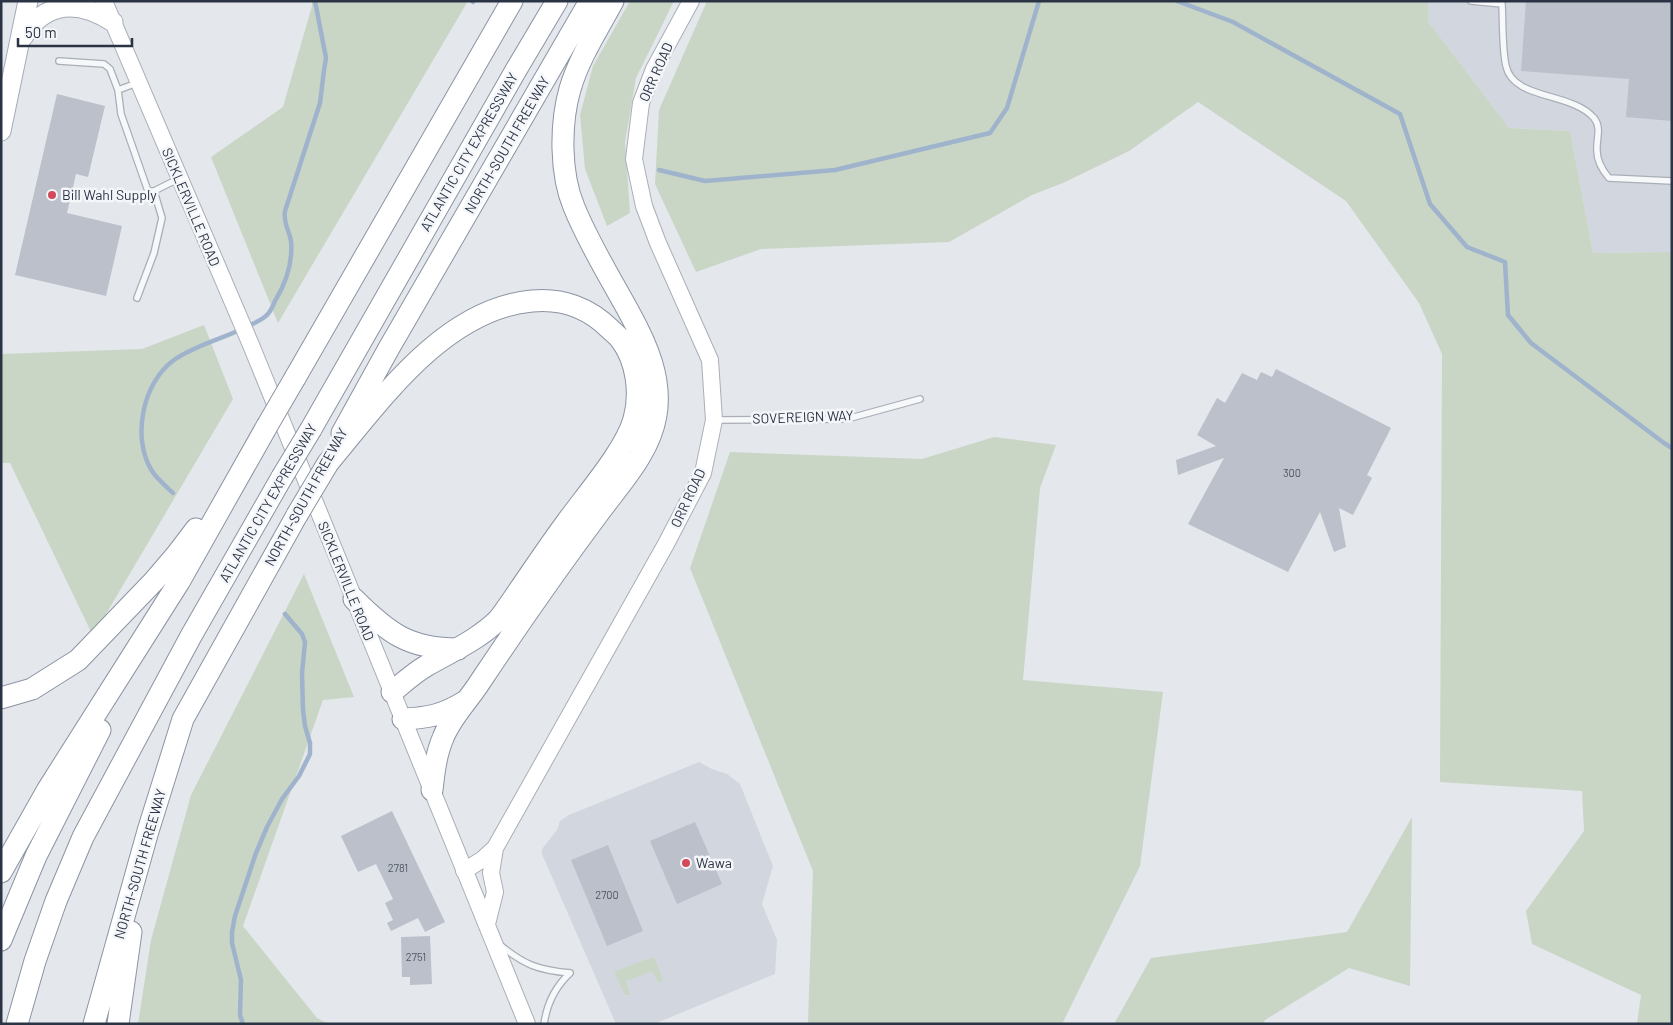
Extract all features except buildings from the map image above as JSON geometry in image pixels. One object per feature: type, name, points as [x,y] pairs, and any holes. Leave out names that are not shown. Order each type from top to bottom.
[{"type":"highway","points":[[1,940],[55,816],[179,582],[512,1]]},
{"type":"highway","name":"ATLANTIC CITY EXPRESSWAY","points":[[17,1024],[35,961],[56,901],[83,837],[191,636],[557,1]]},
{"type":"highway","name":"NORTH-SOUTH FREEWAY","points":[[94,1024],[141,856],[183,720],[328,463],[388,348],[590,1]]},
{"type":"highway","points":[[432,790],[435,766],[444,735],[466,700],[478,686],[572,548],[628,474],[649,437],[656,416],[657,387],[652,360],[640,333],[589,239],[573,205],[564,169],[562,134],[570,89],[581,62],[613,1]]},
{"type":"highway","points":[[328,463],[378,404],[425,354],[459,328],[485,313],[514,302],[544,299],[574,304],[601,320],[622,340],[633,364],[638,405],[634,422],[624,442],[564,525],[500,619],[488,631],[426,666],[392,692]]},
{"type":"highway","points":[[1,698],[32,689],[78,660],[92,647],[178,554],[267,426]]},
{"type":"highway","points":[[1,872],[48,790],[179,582]]},
{"type":"highway","points":[[354,599],[378,623],[400,638],[426,647],[459,649]]},
{"type":"highway","points":[[403,719],[423,719],[439,715],[466,700]]},
{"type":"highway","points":[[118,1024],[141,856]]},
{"type":"main road","points":[[1,131],[28,1]]},
{"type":"main road","name":"SICKLERVILLE ROAD","points":[[104,1],[242,326],[527,1024]]},
{"type":"main road","name":"ORR ROAD","points":[[464,871],[483,859],[495,848],[666,544],[703,473],[714,420],[710,360],[658,243],[644,206],[634,159],[641,103],[654,69],[691,1]]},
{"type":"main road","points":[[18,44],[35,19],[48,9],[66,4],[88,6],[100,11],[113,22]]},
{"type":"main road","points":[[486,924],[495,892],[491,873],[495,848]]},
{"type":"lane","points":[[1470,1],[1502,4],[1506,66],[1510,77],[1524,88],[1568,100],[1586,110],[1596,120],[1599,132],[1597,152],[1602,169],[1609,178],[1672,181]]},
{"type":"lane","points":[[59,61],[104,64],[110,69],[118,90],[121,114],[148,191],[154,191],[179,178]]},
{"type":"lane","points":[[118,90],[139,83]]},
{"type":"lane","points":[[137,298],[154,252],[162,218],[154,191]]},
{"type":"lane","name":"SOVEREIGN WAY","points":[[714,420],[847,418],[920,399]]},
{"type":"lane","points":[[493,940],[516,958],[538,968],[546,971],[570,972],[559,984],[548,1001],[544,1024]]},
{"type":"shaded area","points":[[1428,1],[1672,1],[1672,252],[1593,253],[1570,131],[1509,128],[1428,21]]},
{"type":"shaded area","name":"Wawa","points":[[699,762],[727,774],[740,784],[773,866],[762,904],[777,940],[775,974],[654,1024],[616,1024],[542,854],[542,849],[557,830],[560,821],[569,815]]},
{"type":"green space","points":[[312,1],[468,1],[278,323],[211,157],[283,107]]},
{"type":"green space","points":[[630,1],[674,1],[636,78],[625,142],[630,213],[607,226],[585,169],[580,115],[593,66]]},
{"type":"green space","points":[[707,1],[1428,1],[1428,21],[1509,128],[1570,131],[1593,253],[1672,252],[1672,1024],[1637,1024],[1641,995],[1532,944],[1526,911],[1584,831],[1582,791],[1440,782],[1442,354],[1419,303],[1346,201],[1198,102],[1129,151],[1063,183],[1032,195],[949,242],[761,249],[696,272],[655,184],[659,110]]},
{"type":"green space","points":[[204,325],[233,399],[93,636],[10,463],[1,463],[1,354],[142,349]]},
{"type":"green space","points":[[994,437],[1056,445],[1040,488],[1023,680],[1163,692],[1140,866],[1062,1024],[808,1024],[813,871],[690,568],[730,452],[922,459]]},
{"type":"green space","points":[[304,574],[354,697],[323,700],[243,926],[317,1018],[329,1024],[138,1024],[151,940],[191,795]]},
{"type":"green space","points":[[1412,817],[1410,986],[1349,968],[1265,1020],[1263,1024],[1114,1024],[1151,958],[1347,932]]},
{"type":"green space","points":[[653,957],[663,981],[659,983],[652,971],[626,981],[630,995],[625,995],[615,974],[616,971]]},
{"type":"waterway","points":[[247,327],[270,312],[290,265],[291,241],[285,223],[285,211],[320,103],[326,58],[315,1]]},
{"type":"waterway","points":[[659,170],[705,181],[835,170],[990,133],[1007,108],[1039,1]]},
{"type":"waterway","points":[[1177,1],[1233,22],[1400,114],[1430,204],[1467,247],[1505,262],[1508,315],[1531,343],[1672,448]]},
{"type":"waterway","points":[[173,493],[152,471],[142,443],[144,411],[148,396],[163,370],[174,360],[198,347],[240,330]]},
{"type":"waterway","points":[[243,1024],[240,1015],[241,980],[232,943],[235,916],[256,853],[267,827],[282,799],[299,776],[310,754],[310,743],[303,710],[302,673],[305,642],[302,634],[285,614]]},
{"type":"place","name":"Bill Wahl Supply","points":[[52,195]]},
{"type":"place","name":"Wawa","points":[[686,863]]}]
